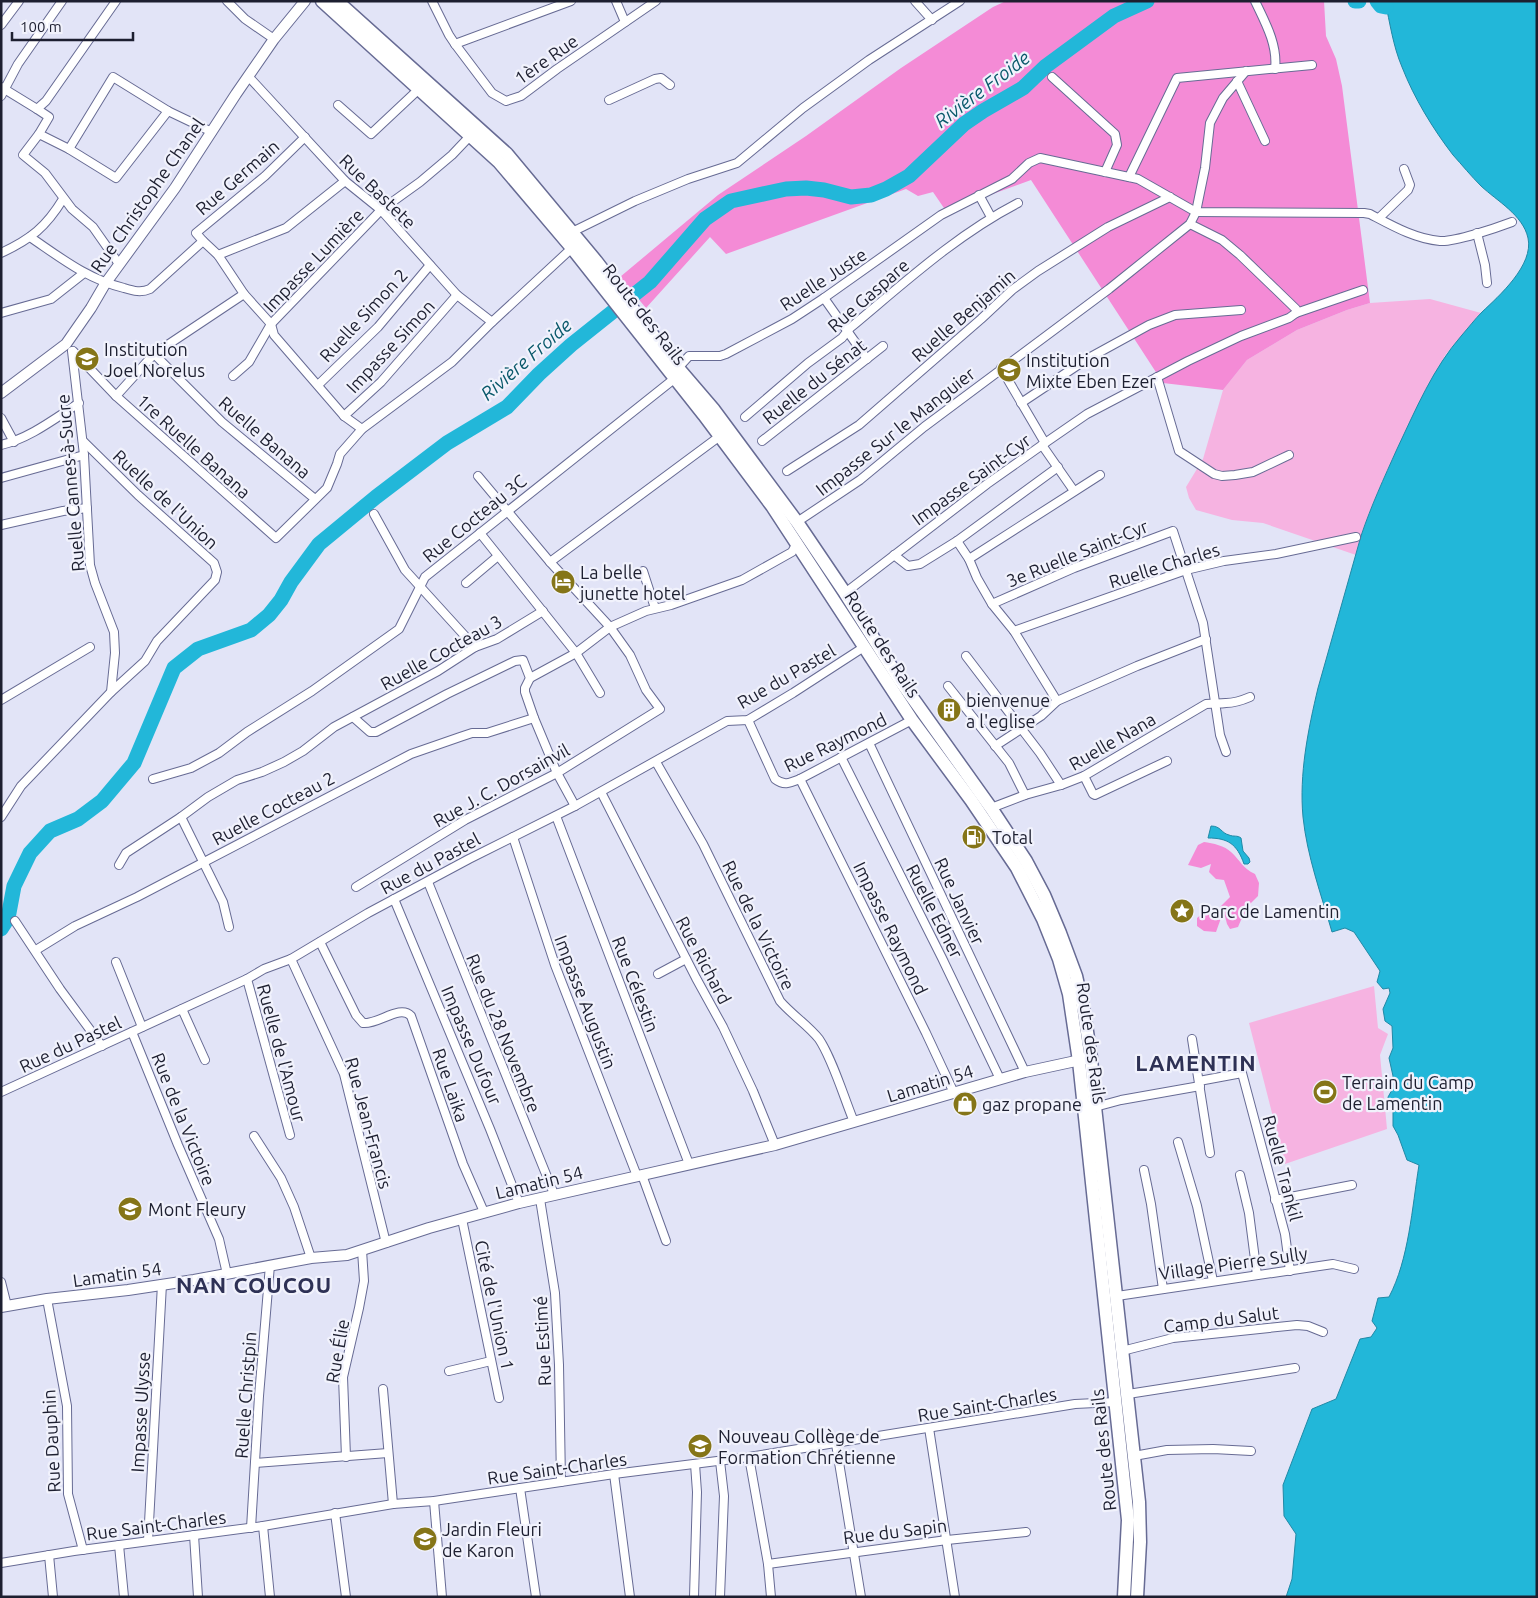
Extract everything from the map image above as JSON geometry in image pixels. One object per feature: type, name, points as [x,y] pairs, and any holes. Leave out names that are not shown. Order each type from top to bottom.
[{"type":"main road","name":"Route des Rails","points":[[322,1],[499,162],[572,248],[591,264]]},
{"type":"main road","name":"Route des Rails","points":[[337,1],[507,154],[572,232],[591,264],[676,373],[772,506],[912,720],[993,832],[1016,868],[1043,919],[1059,960],[1069,994],[1095,1107],[1139,1502],[1140,1542],[1137,1597]]},
{"type":"main road","name":"Route des Rails","points":[[676,373],[719,416],[797,522],[899,679],[991,808],[1044,894],[1076,976],[1084,1012],[1085,1059],[1104,1309],[1128,1520],[1124,1597]]},
{"type":"street","points":[[1,25],[19,1]]},
{"type":"street","points":[[62,1],[18,64],[3,91],[49,117],[23,155],[45,173],[63,199],[93,226],[119,264]]},
{"type":"street","points":[[37,109],[46,101],[116,1]]},
{"type":"street","points":[[227,1],[245,19],[274,39]]},
{"type":"street","name":"Rue Christophe Chanel","points":[[1,393],[69,348],[105,284],[175,188],[274,39],[305,1]]},
{"type":"street","points":[[455,44],[570,1]]},
{"type":"street","points":[[616,1],[625,22]]},
{"type":"street","name":"1ère Rue","points":[[435,2],[449,35],[455,44],[492,93],[506,101],[521,96],[656,1]]},
{"type":"street","points":[[915,1],[932,20]]},
{"type":"street","points":[[572,232],[688,179],[737,163],[811,103],[869,60],[960,1]]},
{"type":"street","points":[[1255,1],[1274,45],[1275,68]]},
{"type":"street","points":[[1129,177],[1177,78],[1312,65]]},
{"type":"street","name":"Impasse Sur le Manguier","points":[[797,522],[860,480],[924,427],[1109,289],[1190,224],[1196,212],[1205,168],[1210,123],[1223,98],[1246,71]]},
{"type":"street","name":"Rue Bastete","points":[[248,76],[344,181],[381,210],[457,295],[492,322]]},
{"type":"street","points":[[69,149],[113,77],[168,111],[212,132]]},
{"type":"street","points":[[1052,77],[1115,134],[1117,145],[1105,172]]},
{"type":"street","points":[[609,100],[655,79],[661,78],[670,84]]},
{"type":"street","points":[[1237,81],[1265,141]]},
{"type":"street","points":[[338,106],[371,134],[420,89]]},
{"type":"street","points":[[38,134],[69,149],[116,178],[168,111]]},
{"type":"street","name":"Impasse Lumière","points":[[233,376],[249,362],[272,324],[381,210],[420,182],[452,155],[471,135]]},
{"type":"street","name":"Rue Germain","points":[[105,284],[142,293],[150,289],[203,240],[196,233],[265,176],[305,137]]},
{"type":"street","name":"Ruelle Juste","points":[[676,373],[689,356],[720,356],[726,354],[792,319],[941,215],[979,194],[1012,179],[1029,163],[1040,158],[1138,179],[1196,212]]},
{"type":"street","points":[[1379,218],[1409,187],[1404,168]]},
{"type":"street","points":[[218,255],[286,228],[344,181]]},
{"type":"street","points":[[979,194],[990,217]]},
{"type":"street","name":"Ruelle Benjamin","points":[[787,471],[859,425],[981,320],[1012,290],[1038,271],[1108,227],[1170,197]]},
{"type":"street","points":[[1,253],[37,233],[54,214],[63,199]]},
{"type":"street","name":"Rue Gaspare","points":[[745,417],[808,363],[842,338],[846,332],[933,259],[990,217],[1018,203]]},
{"type":"street","points":[[1196,212],[1364,213],[1379,218],[1406,232],[1440,241],[1477,233],[1512,222]]},
{"type":"street","points":[[1190,224],[1222,240],[1240,254],[1296,309],[1296,313]]},
{"type":"street","points":[[1477,233],[1486,265],[1487,283]]},
{"type":"street","points":[[30,237],[84,273],[105,284]]},
{"type":"street","points":[[203,240],[218,255],[244,294],[272,324],[274,335],[344,416],[362,429]]},
{"type":"street","points":[[315,500],[327,488],[338,464],[340,454],[362,429],[452,362],[572,248]]},
{"type":"street","name":"Ruelle Simon 2","points":[[318,385],[378,327],[430,265]]},
{"type":"street","points":[[1,313],[51,300],[84,273]]},
{"type":"street","points":[[1074,491],[1044,444],[1087,414],[1156,377],[1241,336],[1289,318],[1296,313],[1363,290]]},
{"type":"street","points":[[116,396],[154,354],[244,294]]},
{"type":"street","name":"Impasse Simon","points":[[344,416],[381,382],[457,295]]},
{"type":"street","points":[[824,298],[846,332],[867,359]]},
{"type":"street","points":[[1021,403],[1087,359],[1149,325],[1174,315],[1241,310]]},
{"type":"street","name":"Ruelle du Sénat","points":[[762,441],[883,346]]},
{"type":"street","name":"1re Ruelle Banana","points":[[69,348],[116,396],[276,538],[315,500]]},
{"type":"street","name":"Ruelle Cannes-à-Sucre","points":[[69,348],[79,403],[90,565],[114,632],[115,653],[111,692]]},
{"type":"street","name":"Ruelle Banana","points":[[154,354],[222,422],[315,500]]},
{"type":"street","name":"Impasse Saint-Cyr","points":[[844,593],[987,484],[1044,444],[1001,368]]},
{"type":"street","name":"Rue Cocteau 3C","points":[[153,779],[192,768],[219,753],[247,732],[312,692],[399,629],[425,577],[676,373]]},
{"type":"street","points":[[1156,377],[1179,450],[1214,474],[1222,476],[1253,472],[1289,455]]},
{"type":"street","points":[[1,445],[30,435],[79,403]]},
{"type":"street","points":[[1,418],[14,442]]},
{"type":"street","points":[[550,562],[720,436]]},
{"type":"street","name":"Ruelle de l'Union","points":[[82,441],[214,564],[217,572],[215,580],[157,641],[145,661],[111,692]]},
{"type":"street","points":[[1,478],[84,455]]},
{"type":"street","points":[[894,555],[904,564],[913,566],[920,564],[957,541],[1058,467]]},
{"type":"street","points":[[969,559],[1100,475]]},
{"type":"street","points":[[478,476],[550,562],[610,627]]},
{"type":"street","points":[[1,526],[63,511],[87,508]]},
{"type":"street","points":[[374,514],[405,570],[475,647]]},
{"type":"street","name":"3e Ruelle Saint-Cyr","points":[[992,604],[1074,568],[1173,531],[1186,570]]},
{"type":"street","points":[[480,533],[576,653],[600,693]]},
{"type":"street","name":"Ruelle Charles","points":[[1014,631],[1186,570],[1224,561],[1276,554],[1356,537]]},
{"type":"street","points":[[957,541],[969,559],[977,578],[992,604],[1014,631],[1057,701]]},
{"type":"street","points":[[575,806],[557,773],[534,718],[525,692],[530,678],[576,653],[610,627],[655,608],[671,605],[742,580],[792,552],[797,543]]},
{"type":"street","points":[[466,583],[498,556]]},
{"type":"street","points":[[1186,570],[1206,639],[1220,736],[1226,752]]},
{"type":"street","points":[[643,571],[655,608]]},
{"type":"street","name":"Ruelle Cocteau 3","points":[[119,865],[126,853],[237,780],[284,762],[303,751],[334,727],[438,671],[475,647],[497,639],[543,611]]},
{"type":"street","name":"Rue J. C. Dorsainvil","points":[[356,887],[465,820],[557,773],[660,708],[646,690],[630,655],[610,627]]},
{"type":"street","points":[[995,746],[1040,716],[1057,701],[1137,666],[1206,639]]},
{"type":"street","name":"Rue du Pastel","points":[[1,1092],[247,979],[264,969],[291,959],[394,899],[575,806],[727,721],[748,720],[864,646]]},
{"type":"street","points":[[1,700],[90,647]]},
{"type":"street","points":[[966,656],[1020,730],[1040,753],[1061,785]]},
{"type":"street","points":[[353,717],[370,732],[376,732],[447,694],[515,661],[522,660],[525,663],[530,678]]},
{"type":"street","points":[[948,686],[1009,763],[1025,795]]},
{"type":"street","points":[[1,817],[22,786],[111,692]]},
{"type":"street","name":"Ruelle Nana","points":[[991,808],[1084,776],[1202,706],[1215,702],[1225,704],[1250,697]]},
{"type":"street","name":"Ruelle Cocteau 2","points":[[36,950],[75,926],[137,897],[411,754],[472,733],[488,734],[534,718]]},
{"type":"street","name":"Rue Raymond","points":[[748,720],[775,779],[785,784],[912,720]]},
{"type":"street","name":"Rue Janvier","points":[[869,743],[1025,1072]]},
{"type":"street","name":"Ruelle Edner","points":[[841,757],[942,958],[1000,1079]]},
{"type":"street","name":"Rue de la Victoire","points":[[656,762],[703,844],[780,1001],[790,1013],[818,1038],[854,1122]]},
{"type":"street","points":[[1084,776],[1092,794],[1095,795],[1167,762]]},
{"type":"street","name":"Impasse Raymond","points":[[800,778],[954,1092]]},
{"type":"street","name":"Rue Richard","points":[[601,792],[686,959],[723,1027],[753,1091],[774,1145]]},
{"type":"street","name":"Rue Célestin","points":[[556,816],[689,1164]]},
{"type":"street","points":[[181,818],[223,902],[229,926]]},
{"type":"street","name":"Impasse Augustin","points":[[513,837],[555,965],[666,1241]]},
{"type":"street","name":"Rue du 28 Novembre","points":[[428,882],[554,1194]]},
{"type":"street","name":"Impasse Dufour","points":[[394,899],[519,1203]]},
{"type":"street","points":[[15,921],[36,950],[60,989],[102,1046]]},
{"type":"street","name":"Rue Laika","points":[[320,942],[356,1015],[363,1023],[373,1023],[402,1011],[411,1016],[463,1164],[484,1212]]},
{"type":"street","name":"Rue Jean-Francis","points":[[291,959],[344,1074],[386,1243]]},
{"type":"street","points":[[658,974],[686,959]]},
{"type":"street","points":[[116,962],[142,1027]]},
{"type":"street","name":"Ruelle de l'Amour","points":[[247,979],[290,1135]]},
{"type":"street","points":[[182,1009],[205,1060]]},
{"type":"street","name":"Rue de la Victoire","points":[[132,1032],[219,1239],[227,1274]]},
{"type":"street","points":[[1192,1039],[1210,1153]]},
{"type":"street","name":"Lamatin 54","points":[[4,1307],[227,1274],[311,1258],[347,1255],[484,1212],[554,1194],[774,1145],[1025,1072],[1085,1059]]},
{"type":"street","name":"Ruelle Trankil","points":[[1199,1083],[1242,1073],[1285,1234],[1290,1271]]},
{"type":"street","points":[[1095,1107],[1199,1083]]},
{"type":"street","points":[[254,1136],[280,1178],[294,1207],[311,1258]]},
{"type":"street","points":[[1178,1142],[1197,1206],[1213,1281]]},
{"type":"street","points":[[1144,1170],[1152,1204],[1163,1289]]},
{"type":"street","points":[[1240,1175],[1249,1213],[1257,1275]]},
{"type":"street","points":[[1275,1200],[1352,1185]]},
{"type":"street","name":"Rue Estimé","points":[[540,1199],[555,1293],[559,1365],[561,1482]]},
{"type":"street","name":"Cité de l'Union 1","points":[[462,1219],[499,1398]]},
{"type":"street","name":"Rue Élie","points":[[346,1457],[343,1377],[364,1281],[362,1250]]},
{"type":"street","name":"Village Pierre Sully","points":[[1117,1296],[1333,1264],[1354,1269]]},
{"type":"street","name":"Ruelle Christpin","points":[[251,1528],[270,1265]]},
{"type":"street","points":[[1,1282],[4,1307]]},
{"type":"street","name":"Impasse Ulysse","points":[[148,1541],[162,1284]]},
{"type":"street","name":"Rue Dauphin","points":[[48,1299],[67,1406],[68,1494],[82,1550]]},
{"type":"street","name":"Camp du Salut","points":[[1122,1351],[1173,1338],[1297,1325],[1308,1326],[1323,1332]]},
{"type":"street","points":[[449,1371],[492,1361]]},
{"type":"street","points":[[1128,1394],[1295,1368]]},
{"type":"street","points":[[383,1389],[393,1504]]},
{"type":"street","name":"Rue Saint-Charles","points":[[1,1564],[82,1550],[251,1528],[393,1504],[434,1501],[614,1474],[749,1457],[1075,1404],[1116,1402]]},
{"type":"street","points":[[929,1428],[955,1597]]},
{"type":"street","points":[[836,1444],[861,1597]]},
{"type":"street","points":[[1134,1456],[1167,1450],[1213,1449],[1251,1451]]},
{"type":"street","points":[[255,1464],[388,1453]]},
{"type":"street","points":[[749,1457],[768,1564],[771,1597]]},
{"type":"street","points":[[720,1461],[724,1496],[720,1597]]},
{"type":"street","points":[[694,1597],[697,1492],[695,1464]]},
{"type":"street","points":[[614,1474],[630,1597]]},
{"type":"street","points":[[520,1488],[536,1597]]},
{"type":"street","points":[[434,1501],[442,1597]]},
{"type":"street","points":[[335,1513],[346,1597]]},
{"type":"street","points":[[263,1526],[270,1597]]},
{"type":"street","name":"Rue du Sapin","points":[[768,1564],[854,1551],[1026,1532]]},
{"type":"street","points":[[194,1535],[198,1597]]},
{"type":"street","points":[[119,1545],[124,1597]]},
{"type":"street","points":[[49,1555],[53,1597]]},
{"type":"shaded area","points":[[1006,1],[1324,1],[1326,36],[1336,59],[1342,86],[1370,303],[1297,330],[1247,360],[1223,390],[1163,383],[1031,180],[946,211],[933,192],[918,196],[906,189],[726,254],[710,237],[646,308],[620,277],[718,195],[806,136],[901,68],[993,7]]},
{"type":"shaded area","points":[[1430,299],[1481,313],[1446,354],[1432,378],[1385,475],[1369,513],[1356,555],[1263,523],[1232,520],[1196,510],[1189,498],[1186,487],[1203,459],[1223,390],[1247,360],[1297,330],[1347,310],[1370,303]]},
{"type":"shaded area","points":[[1204,842],[1219,845],[1228,850],[1244,867],[1255,874],[1259,883],[1258,896],[1250,904],[1247,914],[1241,920],[1238,927],[1230,929],[1225,916],[1221,918],[1216,932],[1204,931],[1197,926],[1197,918],[1208,909],[1218,909],[1230,897],[1224,880],[1216,879],[1209,872],[1211,864],[1201,868],[1188,865],[1198,845]]},
{"type":"shaded area","name":"Terrain du Camp de Lamentin","points":[[1374,986],[1378,1028],[1388,1034],[1380,1055],[1387,1129],[1285,1164],[1249,1023]]},
{"type":"water","points":[[1385,1],[1537,1],[1537,1597],[1286,1597],[1292,1579],[1296,1534],[1284,1516],[1283,1485],[1312,1409],[1336,1399],[1360,1339],[1371,1337],[1377,1328],[1372,1321],[1378,1298],[1389,1297],[1401,1266],[1412,1216],[1419,1165],[1407,1160],[1393,1126],[1393,1112],[1390,1108],[1388,1097],[1392,1090],[1393,1076],[1389,1058],[1393,1048],[1392,1026],[1385,1021],[1383,1009],[1390,993],[1389,988],[1383,989],[1377,982],[1380,971],[1354,932],[1345,928],[1332,932],[1311,861],[1305,832],[1302,801],[1303,768],[1308,736],[1318,688],[1361,536],[1373,503],[1397,449],[1442,361],[1474,320],[1514,279],[1526,259],[1528,248],[1528,238],[1521,222],[1509,209],[1481,186],[1453,155],[1431,124],[1412,90],[1399,59]]},
{"type":"water","points":[[1211,826],[1217,827],[1231,836],[1241,838],[1243,851],[1250,862],[1244,864],[1235,847],[1226,841],[1208,838]]},
{"type":"waterway","name":"Rivière Froide","points":[[1,929],[8,918],[14,886],[30,853],[50,831],[78,819],[102,801],[134,763],[174,668],[198,649],[251,630],[269,615],[319,544],[376,497],[447,443],[507,407],[571,345],[650,282],[705,219],[731,201],[786,189],[806,188],[824,190],[851,197],[871,195],[886,189],[909,176],[964,124],[1023,88],[1046,66],[1114,16],[1147,1]]},
{"type":"waterway","name":"Rivière Froide","points":[[1377,1],[1381,6],[1386,7]]},
{"type":"place","name":"Institution Joel Norelus","points":[[87,359]]},
{"type":"place","name":"Institution Mixte Eben Ezer","points":[[1009,370]]},
{"type":"place","name":"La belle junette hotel","points":[[563,582]]},
{"type":"place","name":"bienvenue a l'eglise","points":[[949,710]]},
{"type":"place","name":"Total","points":[[974,837]]},
{"type":"place","name":"Parc de Lamentin","points":[[1182,911]]},
{"type":"place","name":"Terrain du Camp de Lamentin","points":[[1325,1092]]},
{"type":"place","name":"gaz propane","points":[[965,1104]]},
{"type":"place","name":"Mont Fleury","points":[[130,1209]]},
{"type":"place","name":"Nouveau Collège de Formation Chrétienne","points":[[700,1446]]},
{"type":"place","name":"Jardin Fleuri de Karon","points":[[425,1539]]},
{"type":"district","name":"LAMENTIN","points":[[1196,1062]]},
{"type":"district","name":"NAN COUCOU","points":[[254,1284]]}]
